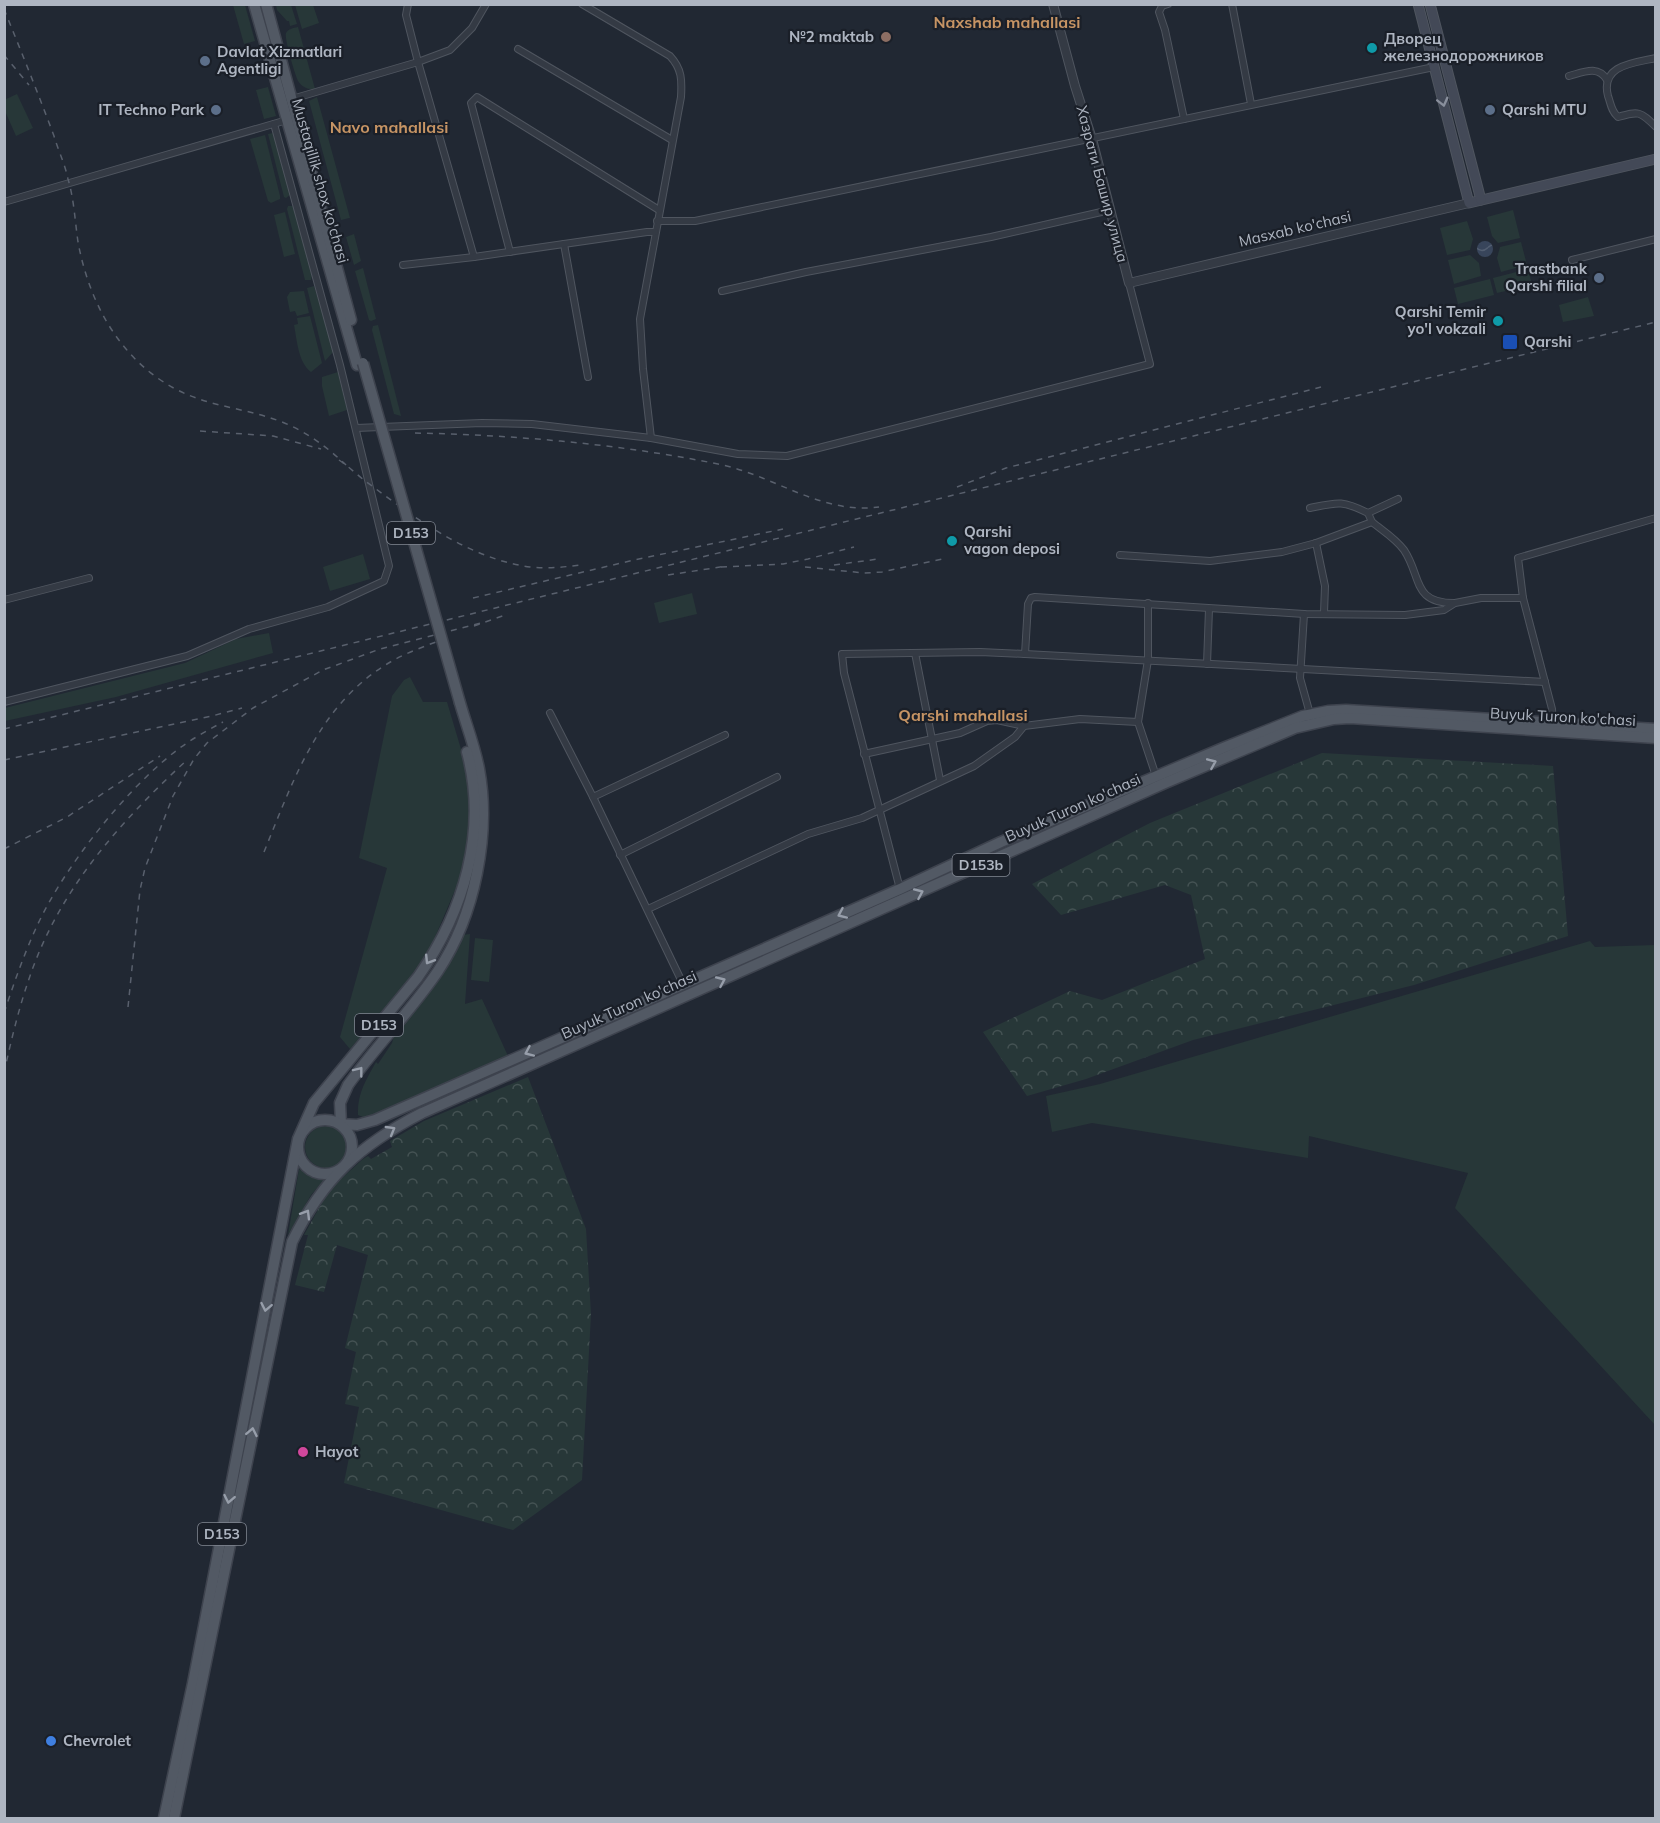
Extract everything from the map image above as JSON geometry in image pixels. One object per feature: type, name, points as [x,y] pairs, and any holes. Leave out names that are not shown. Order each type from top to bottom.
[{"type":"main road","name":"Mustaqillik shox ko'chasi","points":[[254,4],[287,120],[315,202]]},
{"type":"main road","name":"Mustaqillik shox ko'chasi","points":[[266,4],[292,99],[315,202],[457,704]]},
{"type":"main road","points":[[1418,4],[1468,203],[1656,159]]},
{"type":"main road","points":[[1430,4],[1481,200]]},
{"type":"main road","name":"D153","points":[[174,1818],[292,1242],[304,1215],[319,1194],[345,1166],[352,1152],[350,1136],[341,1124],[340,1103],[348,1085],[440,968],[460,927],[472,893],[483,830],[482,791],[479,768],[457,704]]},
{"type":"main road","name":"D153","points":[[165,1818],[298,1139],[314,1103],[432,957],[456,908],[469,868],[476,819],[475,794],[457,704]]},
{"type":"main road","name":"Buyuk Turon ko'chasi","points":[[345,1166],[370,1143],[422,1113],[898,894],[1000,842],[1254,735],[1310,714],[1346,710],[1656,729]]},
{"type":"main road","name":"Buyuk Turon ko'chasi","points":[[341,1124],[357,1125],[375,1120],[683,984],[1286,732],[1319,721],[1350,718],[1656,738]]},
{"type":"main road","points":[[341,1124],[324,1119],[316,1120],[308,1125],[298,1139],[299,1157],[311,1171],[320,1174],[329,1174],[345,1166]]},
{"type":"street","points":[[408,4],[406,15],[418,62],[474,257]]},
{"type":"street","points":[[292,99],[418,62],[450,50],[472,28],[486,4]]},
{"type":"street","points":[[356,428],[482,423],[532,424],[651,438],[640,319],[681,97],[682,78],[678,64],[670,56],[582,4]]},
{"type":"street","name":"Хазрати Башир улица","points":[[651,438],[738,454],[787,456],[1150,364],[1092,139],[1053,4]]},
{"type":"street","points":[[1168,4],[1162,6],[1159,12],[1184,119]]},
{"type":"street","points":[[1232,4],[1251,104]]},
{"type":"street","points":[[518,49],[672,140]]},
{"type":"street","points":[[1656,58],[1626,64],[1615,70],[1607,80],[1606,88],[1613,112],[1618,117],[1637,112],[1643,114],[1656,127]]},
{"type":"street","points":[[657,221],[695,221],[1434,67]]},
{"type":"street","points":[[1569,76],[1597,70],[1607,80]]},
{"type":"street","points":[[510,252],[471,104],[477,97],[659,210]]},
{"type":"street","points":[[4,202],[287,120]]},
{"type":"street","points":[[4,702],[187,656],[249,629],[327,607],[384,581],[390,566],[356,428],[274,124]]},
{"type":"street","name":"Masxab ko'chasi","points":[[1129,283],[1468,203]]},
{"type":"street","points":[[722,291],[806,272],[991,237],[1110,210]]},
{"type":"street","points":[[403,265],[655,232]]},
{"type":"street","points":[[1572,260],[1656,239]]},
{"type":"street","points":[[564,244],[588,377]]},
{"type":"street","points":[[1368,513],[1398,500]]},
{"type":"street","points":[[1310,508],[1347,502],[1368,513],[1372,522],[1396,541],[1406,553],[1425,596],[1439,603],[1455,603],[1481,598],[1522,598]]},
{"type":"street","points":[[1553,723],[1552,709],[1522,598],[1518,558],[1656,518]]},
{"type":"street","points":[[1120,555],[1210,561],[1282,552],[1316,543],[1372,522]]},
{"type":"street","points":[[1316,543],[1325,586],[1324,613]]},
{"type":"street","points":[[4,600],[89,578]]},
{"type":"street","points":[[1024,654],[1028,604],[1031,598],[1148,603],[1304,614],[1405,615],[1444,610],[1455,603]]},
{"type":"street","points":[[1148,603],[1148,660],[1138,722],[1156,776]]},
{"type":"street","points":[[1207,664],[1209,609]]},
{"type":"street","points":[[1304,614],[1300,678],[1310,714]]},
{"type":"street","points":[[915,653],[940,780]]},
{"type":"street","points":[[898,894],[844,673],[842,654],[1024,654],[1545,682]]},
{"type":"street","points":[[550,713],[683,984]]},
{"type":"street","points":[[864,754],[960,733],[987,721],[998,720],[1024,726],[1080,719],[1138,722]]},
{"type":"street","points":[[648,909],[808,834],[862,818],[974,766],[1016,738],[1024,726]]},
{"type":"street","points":[[593,797],[725,735]]},
{"type":"street","points":[[620,855],[777,777]]},
{"type":"green space","points":[[233,5],[245,5],[255,41],[244,44]]},
{"type":"green space","points":[[276,5],[291,5],[297,24],[290,26],[289,21],[277,10]]},
{"type":"green space","points":[[295,5],[313,5],[319,23],[302,29]]},
{"type":"green space","points":[[298,27],[315,89],[300,83],[290,57],[286,33]]},
{"type":"green space","points":[[268,87],[276,116],[264,119],[256,90]]},
{"type":"green space","points":[[17,94],[33,128],[16,136],[5,111],[4,100]]},
{"type":"green space","points":[[317,97],[350,218],[341,220],[309,101]]},
{"type":"green space","points":[[273,133],[291,194],[286,198],[268,134]]},
{"type":"green space","points":[[265,135],[280,196],[280,199],[271,203],[268,201],[250,139]]},
{"type":"green space","points":[[288,206],[294,206],[312,276],[311,280],[305,280]]},
{"type":"green space","points":[[1513,210],[1520,238],[1498,243],[1492,236],[1487,217]]},
{"type":"green space","points":[[285,212],[295,254],[284,257],[274,215]]},
{"type":"green space","points":[[1467,221],[1473,239],[1470,250],[1447,255],[1440,228]]},
{"type":"green space","points":[[354,234],[361,261],[354,265],[346,237]]},
{"type":"green space","points":[[1521,242],[1527,265],[1501,272],[1497,258],[1500,247]]},
{"type":"green space","points":[[1470,255],[1479,263],[1481,276],[1454,284],[1448,260]]},
{"type":"green space","points":[[363,268],[376,319],[371,321],[355,271]]},
{"type":"green space","points":[[1528,269],[1532,285],[1497,293],[1493,278]]},
{"type":"green space","points":[[1490,279],[1494,295],[1458,304],[1454,288]]},
{"type":"green space","points":[[314,286],[333,346],[333,352],[325,361],[307,288]]},
{"type":"green space","points":[[304,291],[309,313],[297,316],[295,311],[290,312],[287,297],[290,292]]},
{"type":"green space","points":[[1588,297],[1594,316],[1563,322],[1559,305]]},
{"type":"green space","points":[[310,316],[322,363],[311,372],[303,363],[294,325],[298,324],[297,318]]},
{"type":"green space","points":[[378,325],[401,416],[394,414],[372,330],[373,326]]},
{"type":"green space","points":[[338,372],[347,410],[329,416],[322,377]]},
{"type":"green space","points":[[363,554],[370,579],[330,591],[323,567]]},
{"type":"green space","points":[[692,593],[697,614],[659,623],[654,603]]},
{"type":"green space","points":[[269,633],[273,653],[116,697],[5,721],[5,708],[185,663],[236,639]]},
{"type":"green space","points":[[410,677],[423,702],[447,702],[469,776],[472,824],[464,869],[430,949],[406,983],[350,1049],[340,1037],[387,868],[359,858],[392,696],[404,680]]},
{"type":"green space","points":[[1322,753],[1553,766],[1568,936],[1414,985],[1193,1040],[1086,1079],[1027,1096],[983,1032],[1070,991],[1102,1000],[1205,959],[1191,895],[1165,885],[1061,915],[1032,884],[1150,823]]},
{"type":"green space","points":[[470,934],[465,1004],[482,999],[508,1056],[365,1118],[358,1115],[361,1094],[376,1062],[378,1064],[394,1036],[442,976],[461,935]]},
{"type":"green space","points":[[475,938],[493,940],[489,982],[471,980]]},
{"type":"green space","points":[[1590,941],[1595,947],[1655,945],[1655,1425],[1455,1208],[1468,1173],[1309,1136],[1308,1158],[1092,1123],[1052,1132],[1046,1096],[1100,1084]]},
{"type":"green space","points":[[528,1077],[586,1229],[591,1314],[582,1480],[513,1530],[344,1483],[359,1407],[345,1404],[356,1352],[345,1348],[368,1255],[337,1245],[324,1292],[295,1285],[308,1235],[304,1235],[329,1190],[363,1159],[368,1156],[371,1159],[392,1147],[390,1141],[424,1121]]},
{"type":"green space","points":[[326,1126],[341,1132],[347,1147],[341,1162],[326,1168],[311,1162],[305,1147],[311,1132]]},
{"type":"green space","points":[[299,1169],[325,1179],[311,1195],[288,1235]]},
{"type":"water","points":[[1482,241],[1488,241],[1493,249],[1491,255],[1482,257],[1477,252],[1477,246]]},
{"type":"railway","points":[[4,9],[65,168],[72,194],[82,262],[88,282],[105,319],[116,336],[143,366],[175,388],[190,396],[266,416],[300,430],[332,452],[346,465]]},
{"type":"railway","points":[[4,55],[29,85]]},
{"type":"railway","points":[[4,729],[1656,322]]},
{"type":"railway","points":[[957,487],[1006,468],[1321,387]]},
{"type":"railway","points":[[200,431],[273,436],[321,449]]},
{"type":"railway","points":[[415,433],[529,438],[681,457],[739,469],[817,500],[858,508],[879,507]]},
{"type":"railway","points":[[339,460],[408,512],[466,547],[508,563],[530,567],[581,565]]},
{"type":"railway","points":[[473,598],[634,560],[783,529]]},
{"type":"railway","points":[[721,567],[783,564],[854,547]]},
{"type":"railway","points":[[834,565],[878,559]]},
{"type":"railway","points":[[805,567],[864,573],[882,572],[942,559]]},
{"type":"railway","points":[[668,575],[727,566]]},
{"type":"railway","points":[[474,626],[508,614]]},
{"type":"railway","points":[[128,1007],[140,890],[145,868],[173,796],[194,759],[207,743],[253,708],[323,670],[380,649],[481,623]]},
{"type":"railway","points":[[264,852],[297,772],[310,747],[325,723],[343,701],[363,681],[387,664],[441,640]]},
{"type":"railway","points":[[4,760],[242,708]]},
{"type":"railway","points":[[4,1013],[28,947],[48,904],[96,833],[153,770],[184,745],[223,722]]},
{"type":"railway","points":[[4,849],[67,817],[160,756]]},
{"type":"railway","points":[[4,1073],[26,988],[43,944],[58,914],[95,858],[116,832],[188,759]]},
{"type":"place","name":"№2 maktab","points":[[886,37]]},
{"type":"place","name":"Дворец железнодорожников","points":[[1372,48]]},
{"type":"place","name":"Davlat Xizmatlari Agentligi","points":[[205,61]]},
{"type":"place","name":"IT Techno Park","points":[[216,110]]},
{"type":"place","name":"Qarshi MTU","points":[[1490,110]]},
{"type":"place","name":"Trastbank Qarshi filial","points":[[1599,278]]},
{"type":"place","name":"Qarshi Temir yo'l vokzali","points":[[1498,321]]},
{"type":"place","name":"Qarshi","points":[[1510,342]]},
{"type":"place","name":"Qarshi vagon deposi","points":[[952,541]]},
{"type":"place","name":"Hayot","points":[[303,1452]]},
{"type":"place","name":"Chevrolet","points":[[51,1741]]},
{"type":"district","name":"Naxshab mahallasi","points":[[1007,22]]},
{"type":"district","name":"Navo mahallasi","points":[[389,127]]},
{"type":"district","name":"Qarshi mahallasi","points":[[963,715]]}]
